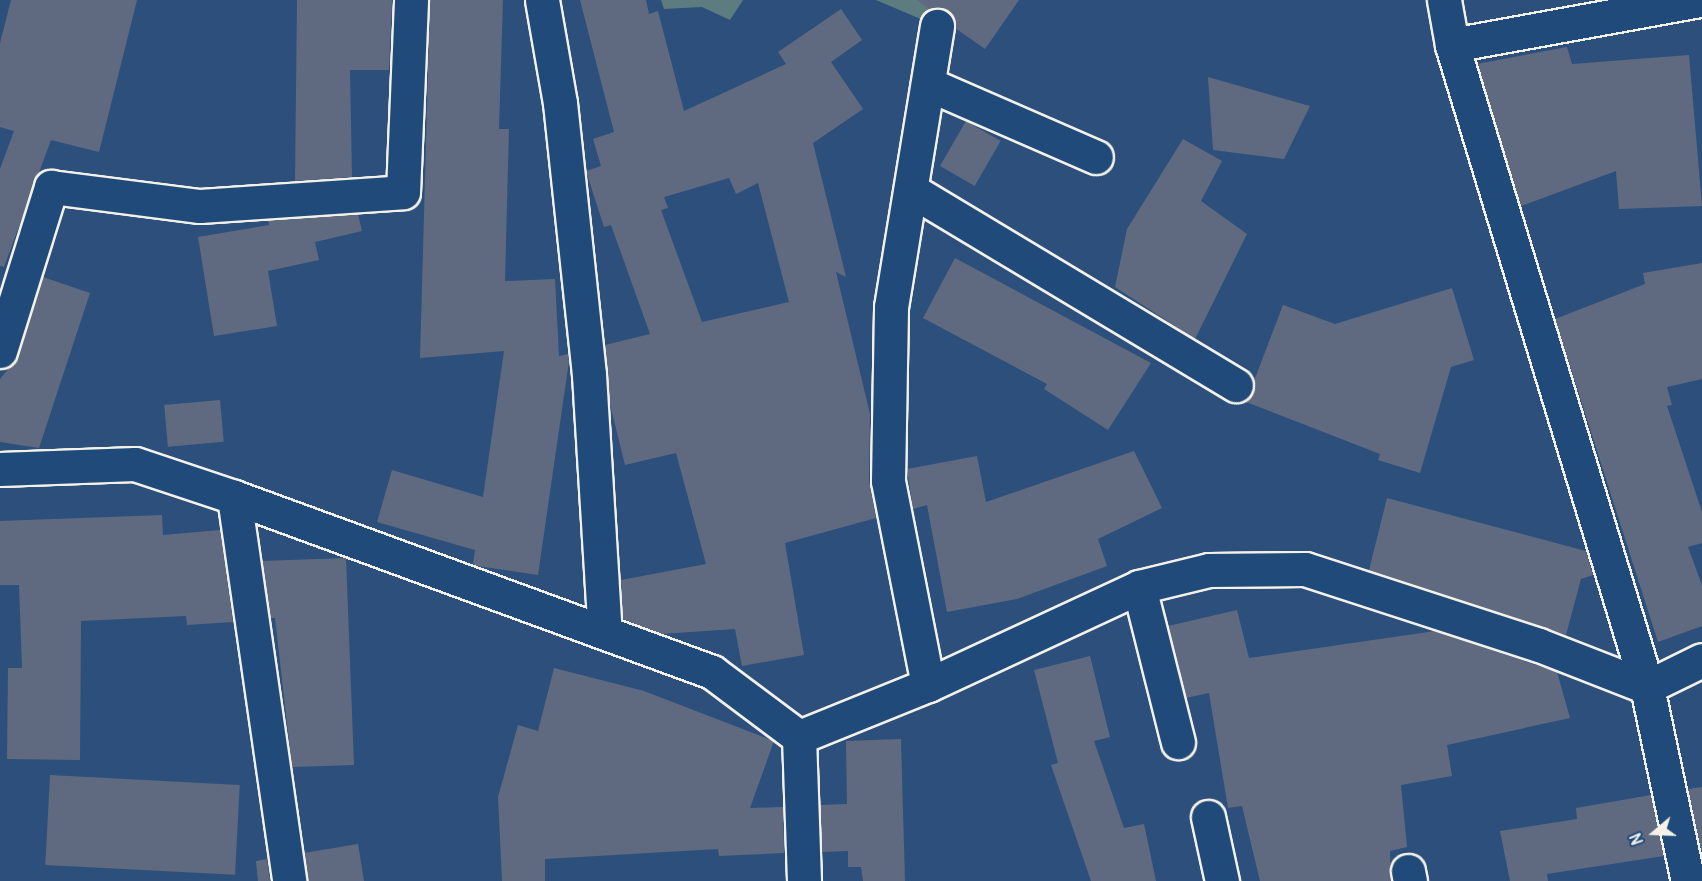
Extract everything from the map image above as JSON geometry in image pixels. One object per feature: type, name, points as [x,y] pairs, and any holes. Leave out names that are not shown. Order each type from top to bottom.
[{"type":"street","points":[[0,351],[51,187],[200,206],[403,192],[411,0]]},
{"type":"street","points":[[543,0],[560,103],[589,375],[605,633]]},
{"type":"street","points":[[1444,0],[1452,45],[1647,687],[1689,881]]},
{"type":"street","points":[[1452,45],[1699,0]]},
{"type":"street","points":[[928,685],[888,481],[891,307],[937,26]]},
{"type":"street","points":[[928,84],[1096,157]]},
{"type":"street","points":[[910,190],[1236,385]]},
{"type":"street","points":[[0,469],[135,464],[234,497],[712,672],[799,737]]},
{"type":"street","points":[[234,497],[290,881]]},
{"type":"street","points":[[799,737],[928,685],[1139,587],[1209,570],[1305,569],[1539,645],[1647,687],[1702,660]]},
{"type":"street","points":[[1139,587],[1178,742]]},
{"type":"street","points":[[799,737],[804,881]]},
{"type":"street","points":[[1208,817],[1222,881]]},
{"type":"green space","points":[[661,0],[743,0],[730,20],[702,7],[664,9]]},
{"type":"green space","points":[[876,0],[949,0],[937,26]]},
{"type":"building","points":[[11,0],[137,0],[99,152],[51,140],[4,267],[0,266],[0,169],[14,131],[0,127],[0,43]]},
{"type":"building","points":[[297,0],[392,0],[389,70],[350,70],[352,177],[295,181]]},
{"type":"building","points":[[430,0],[503,0],[499,129],[509,129],[505,281],[555,279],[559,356],[568,354],[569,361],[538,575],[477,566],[473,564],[475,550],[377,522],[392,470],[483,497],[504,351],[420,358]]},
{"type":"building","points":[[580,0],[646,0],[649,14],[658,11],[684,111],[786,64],[778,52],[841,9],[862,40],[831,62],[863,109],[813,143],[846,277],[836,272],[870,414],[869,481],[876,518],[785,543],[804,655],[742,666],[735,629],[661,634],[623,619],[621,580],[706,564],[676,453],[625,465],[609,400],[605,345],[650,334],[611,225],[604,227],[586,171],[601,166],[593,139],[614,132]],"holes":[[[729,178],[736,194],[758,183],[789,302],[702,322],[661,210],[668,208],[664,197]]]},
{"type":"building","points":[[917,0],[1019,0],[985,49],[955,28],[948,11],[929,9]]},
{"type":"building","points":[[1567,47],[1572,64],[1689,55],[1702,206],[1619,209],[1616,171],[1521,206],[1477,64]]},
{"type":"building","points":[[1208,77],[1310,106],[1284,159],[1213,150]]},
{"type":"building","points":[[966,121],[1001,141],[975,186],[940,166]]},
{"type":"building","points":[[1183,139],[1222,161],[1201,201],[1247,234],[1195,339],[1115,287],[1127,229]]},
{"type":"building","points":[[358,214],[362,231],[315,242],[319,260],[268,271],[277,326],[214,336],[198,237],[269,225],[268,220]]},
{"type":"building","points":[[955,258],[1151,363],[1108,430],[1044,389],[1047,384],[923,318]]},
{"type":"building","points":[[1702,263],[1702,379],[1667,387],[1672,405],[1667,406],[1702,512],[1702,543],[1688,547],[1702,585],[1702,626],[1658,642],[1555,319],[1645,284],[1643,273]]},
{"type":"building","points":[[43,277],[90,293],[39,448],[0,442],[0,379],[18,357]]},
{"type":"building","points":[[1452,288],[1474,360],[1451,367],[1420,473],[1378,460],[1380,454],[1246,402],[1283,305],[1335,324]]},
{"type":"building","points":[[220,400],[224,442],[168,447],[164,405]]},
{"type":"building","points":[[1134,451],[1162,508],[1098,539],[1107,566],[1017,599],[947,612],[927,505],[913,509],[907,469],[977,456],[986,502]]},
{"type":"building","points":[[1387,498],[1586,551],[1593,575],[1581,579],[1566,635],[1369,570]]},
{"type":"building","points":[[162,515],[163,535],[220,530],[233,622],[187,625],[186,616],[81,621],[80,760],[7,759],[8,668],[22,668],[19,585],[0,585],[0,521]]},
{"type":"building","points":[[346,558],[354,765],[292,767],[275,618],[270,618],[262,561]]},
{"type":"building","points":[[1237,610],[1249,658],[1435,631],[1557,672],[1570,718],[1447,745],[1452,776],[1401,785],[1407,847],[1390,851],[1391,881],[1260,881],[1242,806],[1228,808],[1209,693],[1186,698],[1168,626]]},
{"type":"building","points":[[1090,656],[1110,737],[1094,741],[1124,828],[1144,824],[1156,881],[1091,881],[1051,765],[1058,763],[1034,670]]},
{"type":"building","points":[[554,668],[644,691],[774,741],[750,808],[783,807],[784,853],[719,856],[718,849],[545,859],[545,881],[502,881],[498,797],[518,725],[538,731]]},
{"type":"building","points":[[901,739],[905,881],[863,881],[861,867],[848,867],[848,851],[822,852],[820,805],[847,804],[846,741]]},
{"type":"building","points":[[50,775],[240,785],[235,875],[45,865]]},
{"type":"building","points":[[1702,787],[1702,850],[1701,850],[1688,789]]},
{"type":"building","points":[[1651,795],[1664,856],[1547,874],[1548,881],[1510,881],[1500,831],[1577,819],[1576,808]]},
{"type":"building","points":[[358,844],[364,881],[307,881],[304,853]]},
{"type":"building","points":[[267,859],[270,881],[258,881],[256,861]]}]
